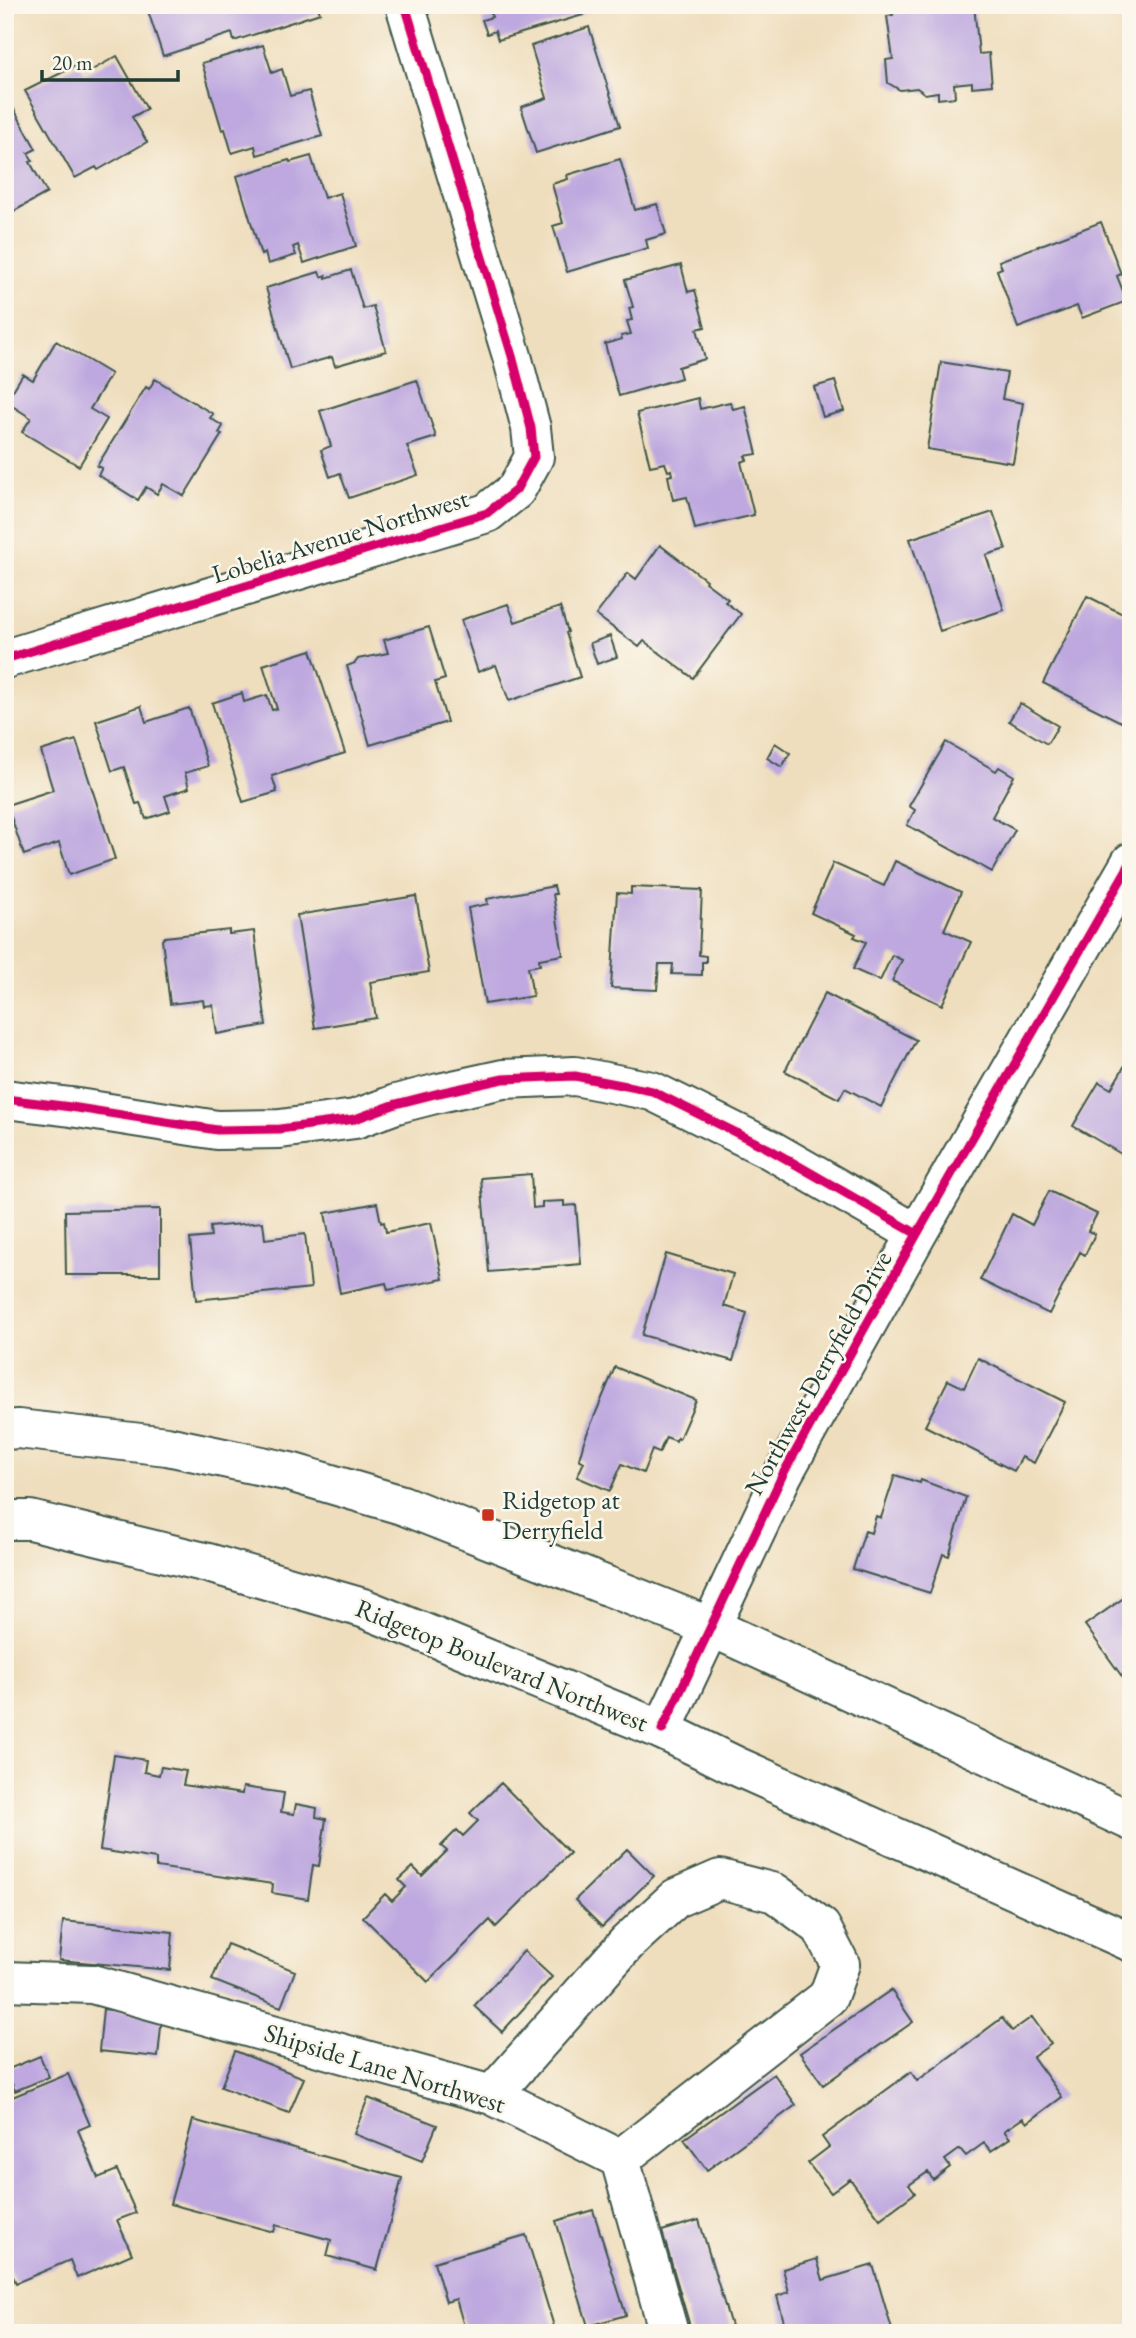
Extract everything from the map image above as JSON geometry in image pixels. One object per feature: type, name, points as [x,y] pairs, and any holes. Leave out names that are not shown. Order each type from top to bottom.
[{"type":"street","name":"Lobelia Avenue Northwest","points":[[5,659],[487,513],[516,490],[534,457],[531,428],[512,356],[405,5]]},
{"type":"street","name":"Northwest Derryfield Drive","points":[[662,1730],[783,1474],[917,1234],[1131,862]]},
{"type":"street","points":[[5,1099],[217,1130],[280,1129],[355,1119],[428,1096],[503,1080],[575,1076],[653,1091],[769,1149],[917,1234]]},
{"type":"street","points":[[5,1430],[18,1429],[167,1446],[290,1472],[402,1505],[711,1627],[1131,1821]]},
{"type":"street","name":"Ridgetop Boulevard Northwest","points":[[5,1520],[30,1520],[208,1563],[363,1608],[662,1730],[736,1766],[1131,1942]]},
{"type":"street","points":[[492,2095],[627,1943],[677,1898],[720,1879],[775,1893],[821,1927],[840,1964],[828,1997],[620,2158],[669,2333]]},
{"type":"street","name":"Shipside Lane Northwest","points":[[5,1981],[92,1984],[492,2095],[620,2158]]},
{"type":"building","points":[[146,5],[317,5],[320,13],[234,41],[232,33],[163,56]]},
{"type":"building","points":[[580,5],[583,15],[498,40],[495,31],[487,34],[482,20],[492,17],[489,7]]},
{"type":"building","points":[[584,5],[609,5],[609,6],[586,13]]},
{"type":"building","points":[[974,5],[979,54],[989,53],[992,85],[972,87],[972,82],[954,84],[955,97],[938,99],[938,92],[925,94],[917,88],[900,90],[888,83],[886,60],[893,59],[887,16],[893,15],[891,6]]},
{"type":"building","points":[[589,27],[620,126],[536,153],[521,107],[547,98],[531,46]]},
{"type":"building","points":[[263,45],[272,73],[282,69],[290,96],[309,91],[322,136],[257,155],[255,146],[232,153],[225,129],[222,130],[202,63]]},
{"type":"building","points":[[117,56],[147,109],[132,117],[147,142],[98,170],[96,167],[75,178],[25,91],[79,64],[85,74]]},
{"type":"building","points":[[9,100],[36,149],[28,153],[33,161],[30,162],[47,193],[5,216],[5,102]]},
{"type":"building","points":[[311,156],[324,198],[340,193],[356,246],[304,263],[298,245],[293,247],[296,255],[268,264],[265,253],[261,255],[237,176]]},
{"type":"building","points":[[620,159],[635,210],[657,204],[666,234],[646,240],[648,248],[567,272],[553,226],[563,223],[552,184],[568,179],[567,175]]},
{"type":"building","points":[[1101,222],[1121,274],[1117,276],[1127,301],[1082,318],[1077,306],[1018,328],[997,270],[1002,268],[999,261]]},
{"type":"building","points":[[681,265],[688,292],[695,290],[705,327],[697,329],[705,359],[678,367],[681,378],[619,396],[605,344],[631,334],[627,321],[632,320],[629,308],[633,307],[625,280]]},
{"type":"building","points":[[351,270],[363,309],[373,306],[386,351],[335,366],[332,357],[290,369],[266,288],[319,272],[321,277],[326,275],[326,278]]},
{"type":"building","points":[[56,341],[111,374],[90,409],[107,419],[79,466],[22,432],[31,418],[6,402],[23,374],[33,380]]},
{"type":"building","points":[[941,362],[1007,373],[1002,399],[1023,403],[1013,463],[927,449]]},
{"type":"building","points":[[155,379],[213,414],[210,418],[223,426],[219,433],[222,434],[184,496],[163,484],[157,494],[146,487],[138,500],[98,475],[102,468],[97,466],[146,387],[149,389]]},
{"type":"building","points":[[417,380],[436,437],[407,446],[418,475],[349,498],[340,473],[330,477],[321,450],[331,446],[320,411]]},
{"type":"building","points":[[835,381],[844,411],[823,417],[814,387]]},
{"type":"building","points":[[698,398],[700,409],[730,402],[733,409],[745,406],[757,454],[745,456],[747,460],[741,462],[754,515],[695,529],[687,497],[673,500],[668,476],[672,475],[671,470],[668,471],[665,463],[650,466],[637,413]]},
{"type":"building","points":[[993,512],[1006,549],[986,555],[1004,610],[940,631],[910,539]]},
{"type":"building","points":[[660,545],[706,580],[705,582],[728,599],[725,602],[741,614],[693,678],[644,641],[639,647],[596,615],[628,573],[636,579]]},
{"type":"building","points":[[1087,596],[1131,618],[1131,713],[1125,724],[1043,683]]},
{"type":"building","points":[[508,604],[515,622],[560,607],[580,677],[509,701],[496,665],[478,672],[461,620]]},
{"type":"building","points":[[429,627],[445,679],[435,682],[447,722],[370,745],[347,666],[358,659],[388,653],[384,640]]},
{"type":"building","points":[[610,636],[617,657],[597,664],[590,643]]},
{"type":"building","points":[[311,650],[345,753],[272,776],[277,792],[243,802],[212,703],[242,693],[244,702],[267,695],[272,710],[277,709],[263,665]]},
{"type":"building","points":[[1020,703],[1058,726],[1047,744],[1009,721]]},
{"type":"building","points":[[141,706],[146,722],[189,708],[208,766],[185,773],[189,788],[165,796],[170,811],[146,819],[140,803],[136,804],[124,767],[112,771],[96,721]]},
{"type":"building","points":[[76,740],[115,859],[69,875],[59,843],[24,855],[7,805],[53,790],[41,751]]},
{"type":"building","points":[[946,742],[996,771],[999,767],[1014,776],[992,817],[1015,830],[992,872],[907,825],[915,810],[909,806]]},
{"type":"building","points":[[775,743],[790,753],[782,767],[767,758]]},
{"type":"building","points":[[895,861],[961,892],[944,930],[971,942],[942,1005],[892,981],[902,960],[892,955],[880,981],[853,969],[866,942],[854,937],[856,934],[811,913],[833,863],[884,886]]},
{"type":"building","points":[[554,886],[563,955],[539,959],[540,965],[528,967],[533,996],[485,1004],[468,908],[488,904],[487,899]]},
{"type":"building","points":[[631,887],[702,890],[699,955],[706,956],[706,962],[702,962],[702,975],[672,974],[673,964],[659,964],[657,990],[611,988],[617,893],[631,894]]},
{"type":"building","points":[[416,896],[429,972],[370,982],[376,1018],[315,1028],[297,915]]},
{"type":"building","points":[[229,930],[229,934],[254,931],[266,1025],[217,1034],[213,1005],[204,1006],[203,1000],[170,1004],[162,940],[165,937]]},
{"type":"building","points":[[825,993],[916,1040],[881,1107],[845,1088],[839,1099],[785,1071]]},
{"type":"building","points":[[1131,1055],[1131,1150],[1127,1148],[1123,1155],[1073,1126],[1099,1082],[1111,1089]]},
{"type":"building","points":[[531,1174],[533,1208],[542,1207],[542,1202],[564,1201],[564,1206],[576,1205],[581,1264],[489,1272],[481,1178]]},
{"type":"building","points":[[1049,1191],[1097,1214],[1088,1231],[1095,1234],[1085,1255],[1080,1252],[1049,1314],[980,1280],[1012,1214],[1032,1225]]},
{"type":"building","points":[[377,1203],[381,1223],[384,1222],[386,1232],[431,1223],[443,1279],[388,1290],[386,1283],[340,1293],[325,1213]]},
{"type":"building","points":[[160,1209],[160,1275],[66,1275],[65,1211]]},
{"type":"building","points":[[263,1222],[265,1239],[305,1234],[311,1288],[196,1300],[190,1239],[211,1237],[210,1227]]},
{"type":"building","points":[[666,1254],[733,1274],[724,1306],[747,1313],[733,1361],[642,1335]]},
{"type":"building","points":[[978,1358],[1065,1402],[1034,1463],[1022,1457],[1014,1471],[925,1426],[948,1380],[964,1388]]},
{"type":"building","points":[[615,1367],[696,1400],[679,1439],[676,1441],[666,1437],[659,1453],[652,1450],[643,1473],[622,1464],[610,1491],[577,1477],[584,1462],[579,1459],[584,1441]]},
{"type":"building","points":[[895,1475],[920,1483],[921,1480],[966,1497],[949,1556],[943,1554],[930,1593],[853,1569],[865,1531],[871,1533],[876,1516],[881,1518]]},
{"type":"building","points":[[1131,1593],[1131,1689],[1085,1625]]},
{"type":"building","points":[[114,1755],[146,1760],[144,1772],[159,1775],[161,1767],[186,1771],[183,1785],[242,1794],[243,1787],[284,1793],[281,1812],[294,1814],[296,1804],[317,1808],[316,1817],[326,1819],[319,1866],[313,1865],[308,1899],[272,1893],[273,1884],[156,1867],[156,1859],[100,1850]]},
{"type":"building","points":[[501,1783],[570,1853],[496,1927],[490,1920],[428,1982],[363,1917],[385,1894],[392,1901],[406,1887],[399,1880],[413,1867],[422,1876],[447,1851],[441,1846],[457,1830],[463,1836],[478,1821],[470,1813]]},
{"type":"building","points":[[627,1849],[654,1876],[602,1927],[575,1900]]},
{"type":"building","points":[[63,1921],[173,1932],[170,1970],[59,1960]]},
{"type":"building","points":[[227,1944],[295,1971],[281,2007],[212,1980]]},
{"type":"building","points":[[524,1951],[552,1977],[502,2032],[474,2006]]},
{"type":"building","points":[[891,1990],[913,2022],[823,2085],[800,2053]]},
{"type":"building","points":[[103,2009],[162,2016],[158,2057],[99,2051]]},
{"type":"building","points":[[1032,2017],[1051,2044],[1033,2057],[1062,2097],[1027,2123],[1023,2118],[1004,2131],[1010,2138],[991,2151],[984,2143],[966,2156],[960,2149],[945,2160],[950,2167],[933,2180],[928,2172],[909,2185],[915,2193],[880,2219],[850,2179],[831,2193],[808,2163],[829,2147],[822,2137],[911,2072],[917,2081],[1002,2018],[1012,2031]]},
{"type":"building","points":[[235,2051],[304,2078],[289,2113],[221,2087]]},
{"type":"building","points":[[40,2056],[49,2077],[15,2091],[6,2070]]},
{"type":"building","points":[[68,2074],[90,2125],[78,2130],[98,2178],[117,2170],[136,2213],[117,2220],[132,2254],[77,2278],[70,2260],[16,2283],[5,2259],[5,2100]]},
{"type":"building","points":[[774,2074],[796,2105],[707,2170],[684,2139]]},
{"type":"building","points":[[368,2098],[437,2125],[422,2161],[354,2134]]},
{"type":"building","points":[[193,2120],[402,2178],[377,2270],[327,2256],[331,2240],[276,2225],[274,2232],[170,2204]]},
{"type":"building","points":[[593,2210],[626,2315],[588,2326],[556,2221]]},
{"type":"building","points":[[699,2220],[731,2326],[707,2333],[692,2333],[662,2231]]},
{"type":"building","points":[[526,2235],[556,2333],[466,2333],[456,2299],[446,2302],[434,2262]]},
{"type":"building","points":[[817,2259],[823,2280],[873,2265],[893,2333],[787,2333],[777,2296],[789,2292],[783,2269]]},
{"type":"cycle path","points":[[5,659],[487,513],[516,490],[534,457],[531,428],[512,356],[405,5]]},
{"type":"cycle path","points":[[662,1730],[783,1474],[917,1234],[1131,862]]},
{"type":"cycle path","points":[[5,1099],[217,1130],[280,1129],[355,1119],[396,1104],[503,1079],[575,1076],[652,1091],[769,1149],[917,1234]]},
{"type":"place","name":"Ridgetop at Derryfield","points":[[488,1515]]}]
